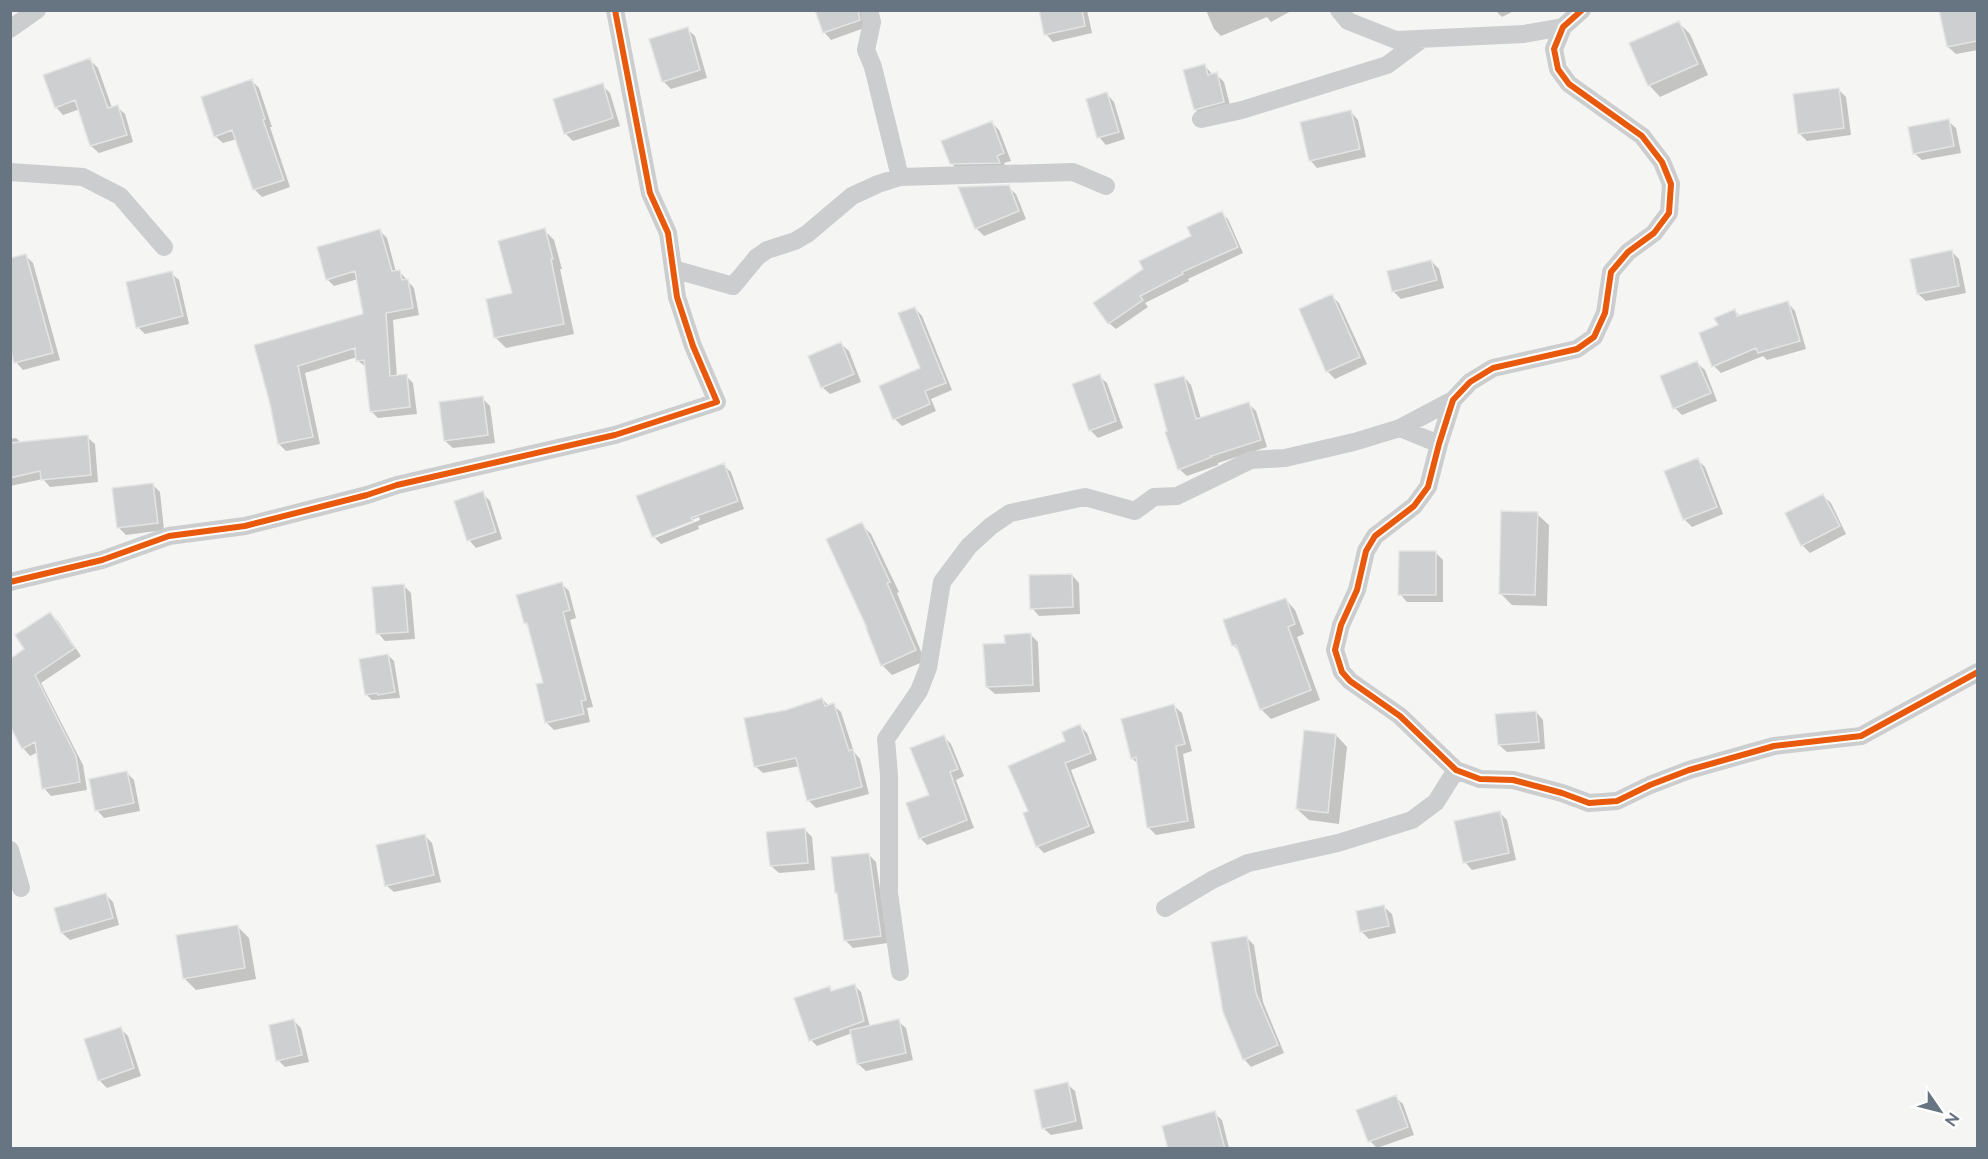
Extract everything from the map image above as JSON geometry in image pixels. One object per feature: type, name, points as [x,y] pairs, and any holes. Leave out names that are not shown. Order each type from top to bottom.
[{"type":"street","points":[[10,29],[37,10]]},
{"type":"street","points":[[10,582],[102,560],[169,536],[245,526],[367,495],[397,485],[615,435],[717,402],[693,346],[677,297],[668,234],[650,193],[615,10]]},
{"type":"street","points":[[869,10],[872,22],[866,50],[873,67],[900,177]]},
{"type":"street","points":[[1339,10],[1348,21],[1396,40],[1524,34],[1563,27]]},
{"type":"street","points":[[900,972],[889,893],[889,775],[886,739],[920,691],[928,668],[942,582],[969,546],[1010,513],[1085,497],[1135,511],[1154,496],[1177,496],[1251,460],[1297,456],[1400,428],[1454,400],[1470,382],[1493,368],[1577,349],[1594,337],[1605,313],[1611,272],[1628,252],[1654,233],[1668,213],[1671,184],[1662,162],[1642,136],[1569,84],[1558,69],[1554,49],[1563,27],[1582,10]]},
{"type":"street","points":[[1201,119],[1242,110],[1387,65],[1422,39]]},
{"type":"street","points":[[10,172],[83,177],[120,196],[164,247]]},
{"type":"street","points":[[673,269],[733,286],[757,257],[767,250],[795,241],[807,234],[852,196],[900,177],[1073,172],[1106,186]]},
{"type":"street","points":[[1454,400],[1428,487],[1414,506],[1375,536],[1366,550],[1357,590],[1341,625],[1335,650],[1342,672],[1350,681],[1400,716],[1456,770],[1480,779],[1513,780],[1589,803],[1617,801],[1689,770],[1774,746],[1861,736],[1977,672]]},
{"type":"street","points":[[1400,428],[1439,444]]},
{"type":"street","points":[[1165,908],[1212,880],[1248,863],[1338,843],[1412,820],[1436,802],[1456,770]]},
{"type":"street","points":[[10,850],[21,888]]},
{"type":"building","points":[[815,10],[858,10],[860,20],[823,33]]},
{"type":"building","points":[[1039,10],[1082,10],[1085,26],[1044,35]]},
{"type":"building","points":[[1939,10],[1977,10],[1977,41],[1947,47]]},
{"type":"building","points":[[1679,21],[1698,64],[1648,86],[1629,43]]},
{"type":"building","points":[[688,27],[700,70],[662,82],[649,39]]},
{"type":"building","points":[[90,58],[108,108],[118,105],[127,135],[90,146],[75,100],[55,108],[43,75]]},
{"type":"building","points":[[1205,64],[1208,75],[1217,72],[1224,102],[1194,110],[1183,70]]},
{"type":"building","points":[[252,79],[265,119],[263,120],[284,180],[253,190],[232,130],[214,137],[201,97]]},
{"type":"building","points":[[603,83],[613,118],[564,134],[553,99]]},
{"type":"building","points":[[1839,88],[1844,128],[1798,134],[1793,94]]},
{"type":"building","points":[[1107,92],[1119,132],[1097,138],[1086,99]]},
{"type":"building","points":[[1351,110],[1360,149],[1309,161],[1300,122]]},
{"type":"building","points":[[1949,119],[1954,146],[1913,154],[1908,127]]},
{"type":"building","points":[[992,121],[1004,153],[997,156],[1000,163],[950,164],[941,141]]},
{"type":"building","points":[[1009,185],[1019,211],[975,229],[958,187]]},
{"type":"building","points":[[1222,211],[1238,247],[1182,272],[1183,274],[1140,296],[1143,300],[1108,324],[1093,303],[1143,269],[1139,261],[1191,236],[1187,227]]},
{"type":"building","points":[[545,228],[553,259],[551,259],[564,324],[494,338],[486,299],[512,293],[498,241]]},
{"type":"building","points":[[380,229],[392,271],[400,270],[402,280],[408,279],[413,308],[386,313],[390,376],[407,374],[410,407],[370,412],[364,360],[356,361],[355,348],[298,366],[313,437],[278,444],[254,345],[363,314],[355,271],[326,280],[317,247]]},
{"type":"building","points":[[1952,250],[1959,286],[1917,294],[1910,259]]},
{"type":"building","points":[[26,254],[53,353],[14,363],[10,347],[10,258]]},
{"type":"building","points":[[1431,260],[1437,280],[1392,292],[1387,271]]},
{"type":"building","points":[[172,271],[183,316],[136,328],[126,282]]},
{"type":"building","points":[[1332,294],[1360,357],[1326,372],[1299,309]]},
{"type":"building","points":[[1788,301],[1800,341],[1758,353],[1756,348],[1712,367],[1699,333],[1718,325],[1714,318],[1735,309],[1737,316]]},
{"type":"building","points":[[915,307],[946,383],[925,391],[930,404],[893,420],[879,386],[920,368],[898,313]]},
{"type":"building","points":[[841,342],[854,374],[821,388],[808,356]]},
{"type":"building","points":[[1697,361],[1711,393],[1673,409],[1660,376]]},
{"type":"building","points":[[1100,374],[1116,421],[1089,431],[1072,384]]},
{"type":"building","points":[[1184,376],[1196,419],[1249,402],[1261,440],[1211,456],[1178,470],[1165,432],[1167,431],[1154,384]]},
{"type":"building","points":[[483,396],[488,435],[444,441],[439,402]]},
{"type":"building","points":[[88,435],[91,475],[41,480],[40,471],[10,478],[10,443]]},
{"type":"building","points":[[1698,458],[1717,507],[1683,520],[1664,471]]},
{"type":"building","points":[[724,463],[738,501],[691,518],[693,521],[652,537],[636,496]]},
{"type":"building","points":[[153,483],[158,523],[117,528],[112,488]]},
{"type":"building","points":[[483,491],[496,532],[467,541],[454,501]]},
{"type":"building","points":[[1823,494],[1840,526],[1801,546],[1785,513]]},
{"type":"building","points":[[1501,511],[1538,512],[1535,595],[1499,594]]},
{"type":"building","points":[[862,522],[890,582],[887,583],[916,650],[881,666],[867,628],[826,539]]},
{"type":"building","points":[[1399,551],[1436,551],[1436,595],[1398,595]]},
{"type":"building","points":[[1072,574],[1073,607],[1030,609],[1029,575]]},
{"type":"building","points":[[562,582],[570,610],[563,612],[586,700],[581,701],[584,714],[545,723],[536,684],[543,683],[527,623],[524,623],[516,595]]},
{"type":"building","points":[[404,584],[408,632],[376,634],[372,587]]},
{"type":"building","points":[[1286,598],[1295,624],[1288,627],[1311,690],[1260,710],[1236,645],[1232,646],[1223,620]]},
{"type":"building","points":[[50,612],[75,648],[35,675],[76,756],[80,782],[42,789],[35,742],[22,749],[10,726],[10,659],[24,649],[15,635]]},
{"type":"building","points":[[1031,633],[1033,685],[986,687],[983,644],[1005,643],[1004,635]]},
{"type":"building","points":[[388,654],[395,692],[365,695],[359,659]]},
{"type":"building","points":[[822,698],[825,706],[834,703],[849,751],[853,749],[862,787],[807,801],[796,758],[754,767],[744,718],[786,710]]},
{"type":"building","points":[[1174,704],[1185,744],[1176,746],[1188,821],[1147,828],[1136,757],[1131,759],[1121,719]]},
{"type":"building","points":[[1536,711],[1539,742],[1498,745],[1495,714]]},
{"type":"building","points":[[1080,724],[1091,753],[1065,763],[1089,826],[1036,847],[1023,813],[1028,811],[1008,766],[1065,741],[1062,732]]},
{"type":"building","points":[[1304,730],[1336,734],[1328,813],[1296,809]]},
{"type":"building","points":[[944,735],[958,769],[950,772],[967,820],[919,839],[906,803],[929,795],[910,748]]},
{"type":"building","points":[[127,771],[134,803],[95,811],[89,779]]},
{"type":"building","points":[[1500,811],[1509,853],[1463,863],[1454,821]]},
{"type":"building","points":[[805,828],[808,863],[770,866],[766,832]]},
{"type":"building","points":[[425,834],[434,875],[385,886],[376,845]]},
{"type":"building","points":[[869,853],[881,936],[844,941],[831,857]]},
{"type":"building","points":[[106,893],[113,918],[61,933],[54,908]]},
{"type":"building","points":[[1384,905],[1389,926],[1360,932],[1356,911]]},
{"type":"building","points":[[238,925],[245,968],[183,979],[176,935]]},
{"type":"building","points":[[1247,936],[1256,993],[1278,1045],[1243,1060],[1223,1012],[1211,942]]},
{"type":"building","points":[[855,984],[864,1021],[809,1041],[794,998],[830,986],[831,991]]},
{"type":"building","points":[[294,1019],[302,1055],[276,1061],[269,1025]]},
{"type":"building","points":[[899,1019],[906,1053],[857,1064],[850,1030]]},
{"type":"building","points":[[121,1027],[134,1068],[98,1081],[84,1039]]},
{"type":"building","points":[[1068,1082],[1076,1121],[1042,1129],[1034,1090]]},
{"type":"building","points":[[1396,1095],[1408,1127],[1368,1142],[1356,1110]]},
{"type":"building","points":[[1215,1111],[1225,1149],[1168,1149],[1162,1126]]},
{"type":"cycle path","points":[[10,582],[102,560],[169,536],[245,526],[367,495],[397,485],[615,435],[717,402],[693,346],[677,297],[668,233],[650,193],[615,10]]},
{"type":"cycle path","points":[[1582,10],[1563,27],[1554,49],[1558,69],[1569,84],[1642,136],[1662,162],[1671,184],[1669,213],[1654,233],[1628,252],[1611,272],[1605,313],[1594,337],[1577,349],[1493,368],[1470,382],[1453,400],[1428,487],[1414,506],[1375,536],[1366,551],[1357,590],[1341,625],[1335,650],[1342,672],[1350,681],[1400,716],[1456,770],[1480,779],[1513,780],[1589,803],[1617,801],[1689,770],[1774,746],[1861,736],[1978,672]]}]
